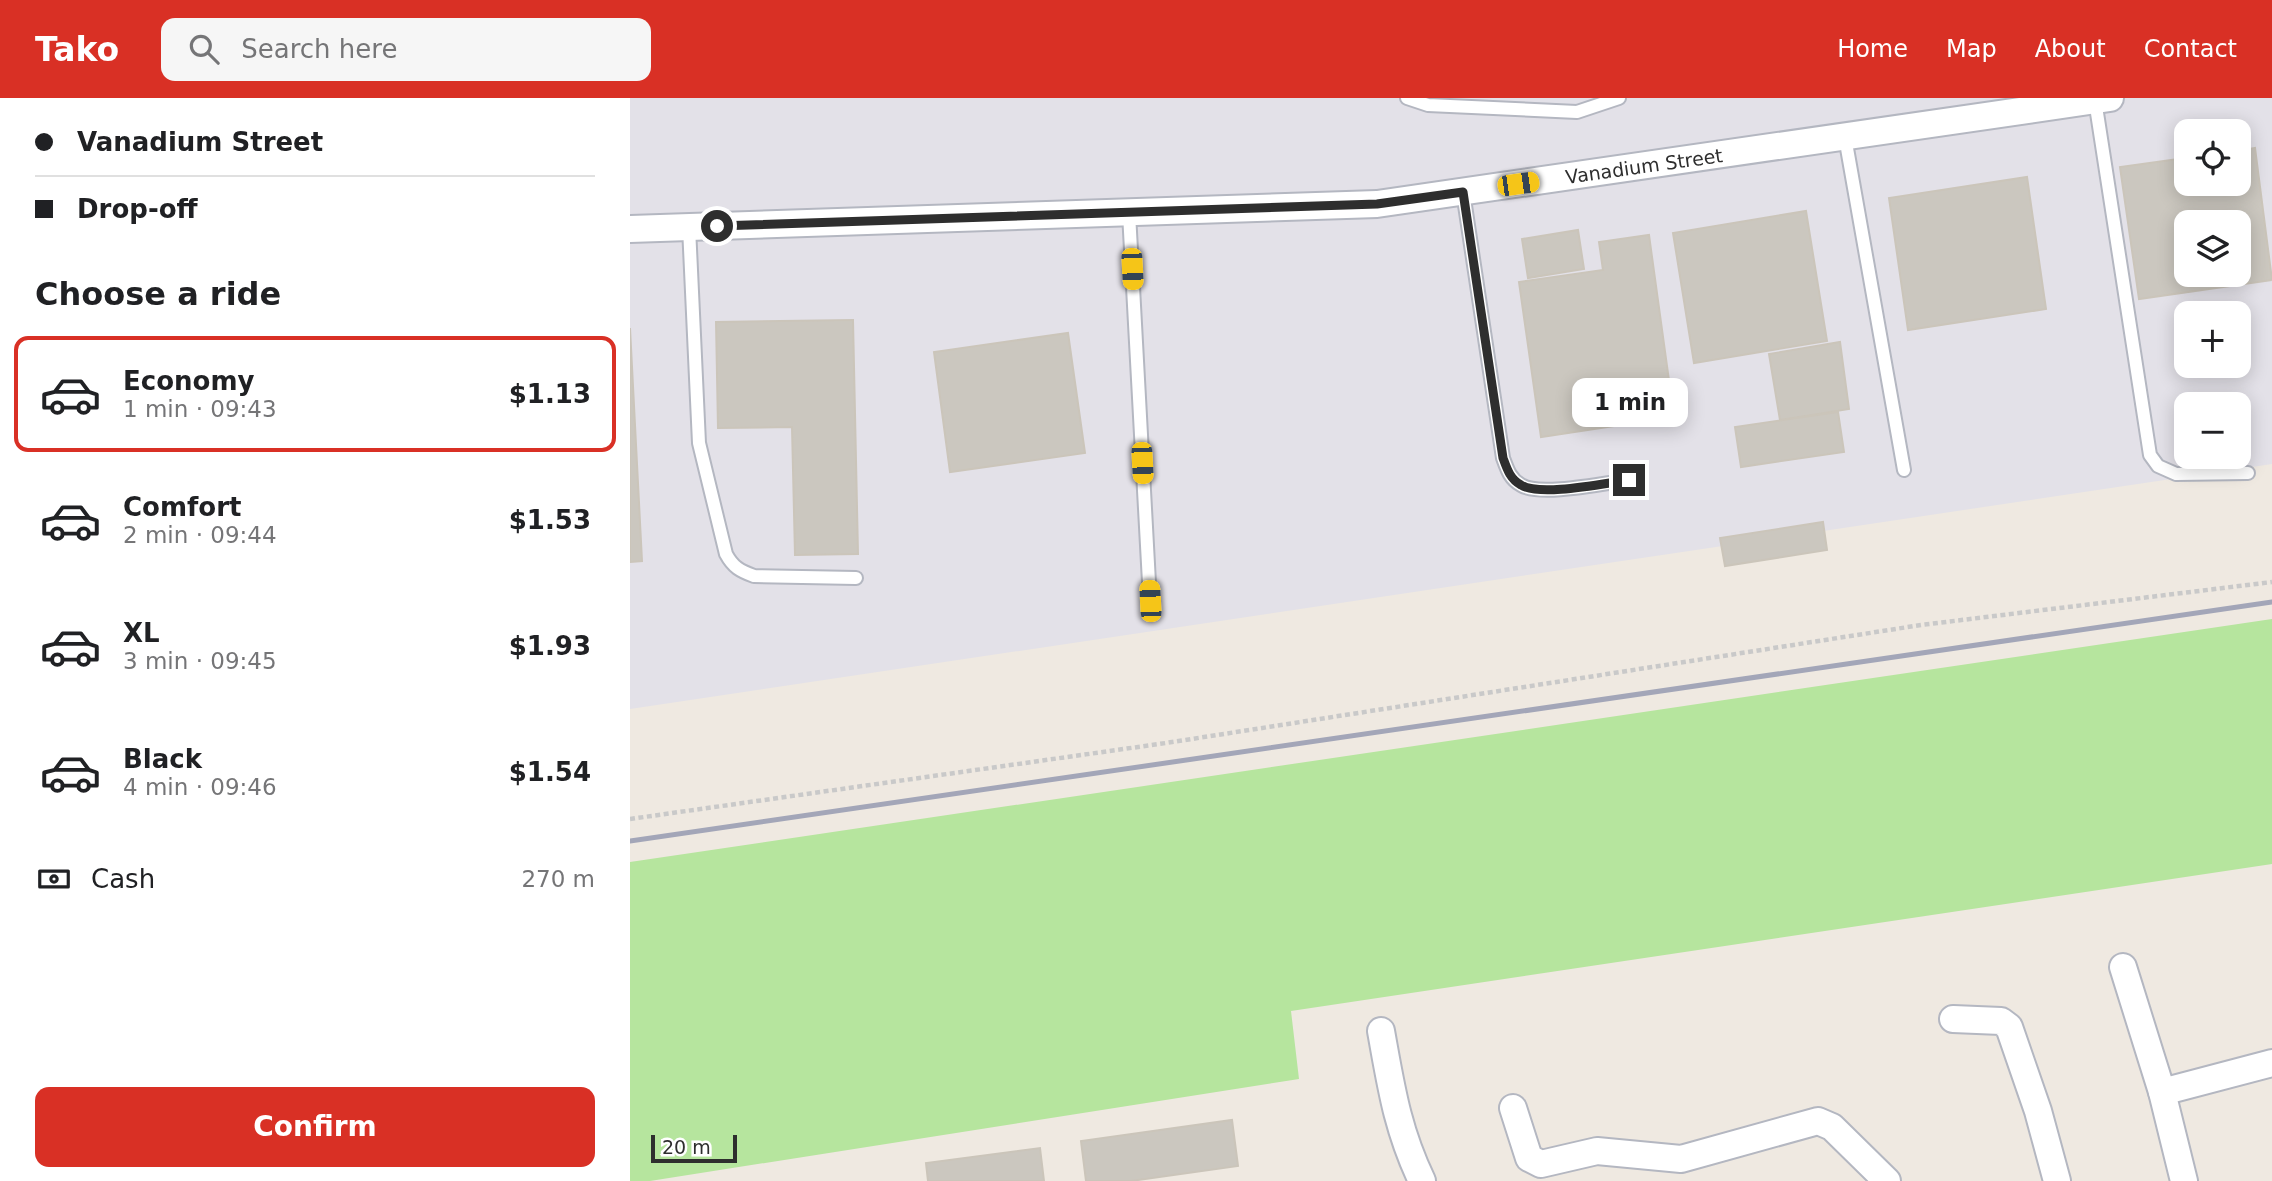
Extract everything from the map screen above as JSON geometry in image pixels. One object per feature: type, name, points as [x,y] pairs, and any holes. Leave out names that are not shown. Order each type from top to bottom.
[{"type":"street","name":"Vanadium Street","points":[[630,229],[1377,204],[2102,99]]},
{"type":"street","points":[[2123,967],[2162,1093],[2185,1181]]},
{"type":"street","points":[[1953,1019],[2001,1021],[2009,1027],[2038,1111],[2057,1181]]},
{"type":"street","points":[[1381,1031],[1396,1115],[1408,1153],[1422,1181]]},
{"type":"street","points":[[2162,1093],[2272,1063]]},
{"type":"street","points":[[1513,1108],[1530,1158],[1541,1164],[1597,1151],[1681,1159],[1818,1121],[1832,1127],[1888,1181]]},
{"type":"lane","points":[[1407,98],[1428,105],[1577,112],[1619,98]]},
{"type":"lane","points":[[2102,99],[2150,455],[2158,466],[2176,474],[2248,473]]},
{"type":"lane","points":[[1845,137],[1904,470]]},
{"type":"lane","points":[[1463,192],[1503,458],[1510,476],[1522,486],[1541,491],[1629,480]]},
{"type":"lane","points":[[1129,213],[1150,601]]},
{"type":"lane","points":[[689,227],[699,443],[726,554],[731,564],[754,576],[856,578]]},
{"type":"path","points":[[630,819],[1166,743],[1921,625],[2272,582]]},
{"type":"shaded area","points":[[630,98],[2272,98],[2272,464],[2251,467],[2251,392],[2174,392],[2174,469],[2238,469],[630,709]]},
{"type":"green space","points":[[2272,619],[2272,864],[1291,1011],[1299,1079],[650,1181],[630,1181],[630,862]]},
{"type":"building","points":[[2255,148],[2272,280],[2251,283],[2251,210],[2174,210],[2174,287],[2223,287],[2139,299],[2120,167],[2174,160],[2174,196],[2251,196],[2251,149]]},
{"type":"building","points":[[2027,177],[2046,309],[1908,330],[1889,198]]},
{"type":"building","points":[[1806,211],[1827,341],[1694,363],[1673,233]]},
{"type":"building","points":[[1578,230],[1584,269],[1528,278],[1522,239]]},
{"type":"building","points":[[1649,235],[1674,417],[1541,437],[1519,282],[1603,270],[1599,242]]},
{"type":"building","points":[[853,320],[858,554],[795,555],[792,427],[718,428],[716,322]]},
{"type":"building","points":[[630,328],[642,561],[630,562]]},
{"type":"building","points":[[1068,333],[1085,453],[950,472],[934,352]]},
{"type":"building","points":[[1840,342],[1849,409],[1780,420],[1769,354]]},
{"type":"building","points":[[1838,412],[1844,452],[1741,467],[1735,427]]},
{"type":"building","points":[[1823,522],[1827,550],[1725,566],[1720,538]]},
{"type":"building","points":[[1232,1120],[1238,1166],[1131,1181],[1086,1181],[1081,1141]]},
{"type":"building","points":[[1040,1148],[1044,1181],[928,1181],[926,1163]]},
{"type":"railway","points":[[630,841],[2272,602]]},
{"type":"route","points":[[717,226],[1377,204],[1463,192],[1503,458],[1510,476],[1522,486],[1541,491],[1629,480]]}]
